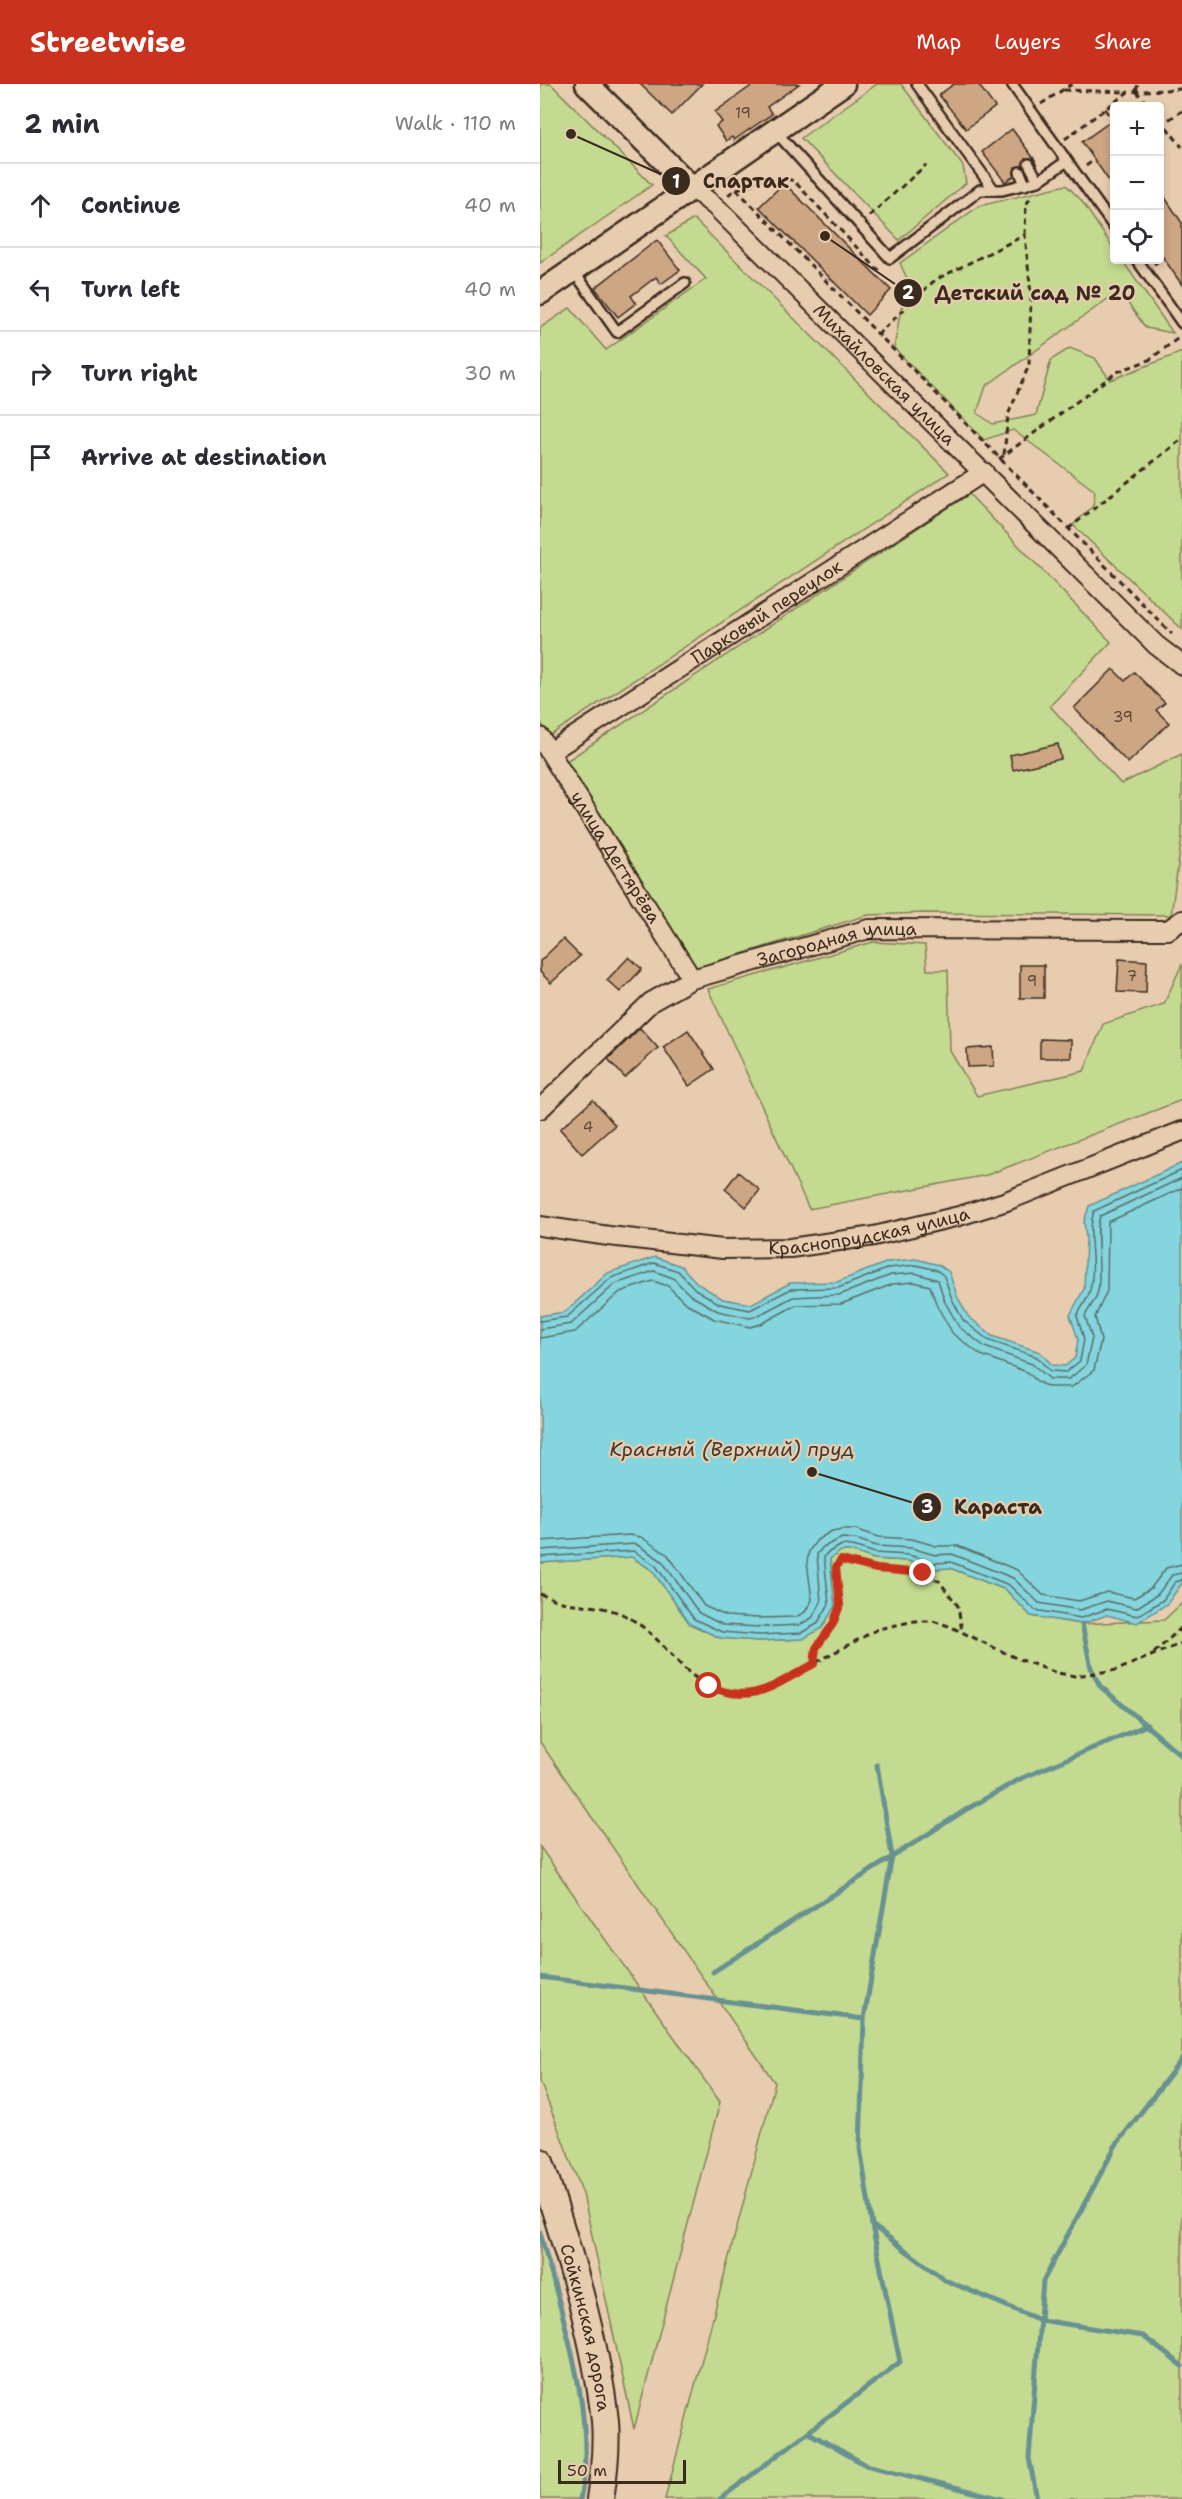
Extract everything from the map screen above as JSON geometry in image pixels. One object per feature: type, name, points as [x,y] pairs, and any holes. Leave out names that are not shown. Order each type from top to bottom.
[{"type":"main road","name":"Сойкинская дорога","points":[[540,2162],[562,2230],[591,2346],[605,2422],[604,2477],[600,2499]]},
{"type":"street","name":"Михайловская улица","points":[[587,84],[692,188],[716,207],[1156,645],[1182,665]]},
{"type":"street","points":[[540,293],[843,84]]},
{"type":"street","name":"Парковый переулок","points":[[545,745],[984,472]]},
{"type":"street","name":"улица Дегтярёва","points":[[545,745],[692,979]]},
{"type":"street","name":"Загородная улица","points":[[540,1109],[651,1002],[692,979],[869,929],[1168,930],[1182,920]]},
{"type":"street","name":"Краснопрудская улица","points":[[540,1226],[723,1249],[801,1247],[874,1236],[959,1216],[1004,1202],[1182,1131]]},
{"type":"lane","points":[[917,84],[994,190]]},
{"type":"lane","points":[[1012,84],[1110,221]]},
{"type":"lane","points":[[775,131],[890,258],[980,190],[994,190],[1012,183],[1025,185],[1038,181],[1067,161]]},
{"type":"lane","points":[[1029,164],[1038,181]]},
{"type":"lane","points":[[1020,171],[1025,185]]},
{"type":"lane","points":[[1140,264],[1182,323]]},
{"type":"lane","points":[[573,270],[617,333],[685,283]]},
{"type":"path","points":[[1031,111],[1072,84]]},
{"type":"path","points":[[1136,91],[1138,84]]},
{"type":"path","points":[[1064,90],[1128,92],[1182,89]]},
{"type":"path","points":[[1136,91],[1146,102]]},
{"type":"path","points":[[1056,146],[1128,92]]},
{"type":"path","points":[[1105,109],[1110,116]]},
{"type":"path","points":[[1164,123],[1182,111]]},
{"type":"path","points":[[1164,126],[1182,147]]},
{"type":"path","points":[[873,212],[926,165]]},
{"type":"path","points":[[724,198],[736,189],[776,176],[794,181],[878,270]]},
{"type":"path","points":[[1004,454],[1008,414],[1029,365],[1031,295],[1025,235],[1026,205],[1038,181]]},
{"type":"path","points":[[736,189],[1174,635]]},
{"type":"path","points":[[877,335],[935,280],[1025,235]]},
{"type":"path","points":[[984,472],[1004,454],[1118,372],[1155,357],[1182,335]]},
{"type":"path","points":[[1068,529],[1182,439]]},
{"type":"path","points":[[814,1664],[816,1648],[833,1624],[840,1605],[836,1567],[841,1560],[877,1569],[923,1573],[939,1581],[958,1606],[962,1632]]},
{"type":"path","points":[[540,1594],[564,1602],[609,1609],[626,1616],[657,1641],[680,1666],[709,1686],[738,1695],[757,1694],[853,1641],[878,1629],[896,1624],[933,1621],[1016,1658],[1047,1670],[1075,1676],[1106,1672],[1182,1643]]},
{"type":"path","points":[[1150,1657],[1182,1627]]},
{"type":"green space","points":[[540,84],[551,84],[652,185],[540,263]]},
{"type":"green space","points":[[877,84],[901,84],[963,166],[966,183],[899,240],[801,138]]},
{"type":"green space","points":[[1066,185],[1081,200],[1110,243],[1110,264],[1125,264],[1173,333],[1146,328],[1119,291],[986,386],[977,413],[993,424],[1036,415],[1051,360],[1070,348],[1095,358],[1110,380],[1182,352],[1182,629],[1073,525],[1093,506],[1095,491],[1013,430],[984,440],[894,348],[901,308],[913,292],[900,263],[979,206]]},
{"type":"green space","points":[[694,219],[949,473],[549,736],[540,721],[540,328],[570,308],[606,350],[706,279],[666,236]]},
{"type":"green space","points":[[969,494],[1111,642],[1050,706],[1121,784],[1182,754],[1182,836],[1171,915],[924,913],[868,915],[695,968],[565,762]]},
{"type":"green space","points":[[873,942],[925,945],[927,970],[948,970],[950,1051],[977,1096],[1084,1071],[1103,1024],[1164,1004],[1182,964],[1182,1100],[987,1175],[809,1209],[708,989]]},
{"type":"green space","points":[[841,1551],[851,1551],[874,1559],[908,1561],[934,1569],[950,1568],[1006,1590],[1031,1616],[1081,1624],[1164,1620],[1182,1603],[1182,2499],[665,2499],[775,2083],[540,1742],[540,1563],[632,1557],[652,1570],[690,1624],[720,1638],[758,1641],[803,1639],[833,1578],[830,1559]]},
{"type":"green space","points":[[540,1847],[720,2102],[634,2429],[583,2194],[540,2081]]},
{"type":"green space","points":[[540,2233],[571,2344],[587,2444],[582,2499],[540,2499]]},
{"type":"water","name":"Красный (Верхний) пруд","points":[[1182,1163],[1182,1583],[1167,1604],[1137,1623],[1107,1615],[1082,1624],[1031,1616],[1006,1590],[950,1568],[934,1569],[908,1561],[874,1559],[851,1551],[841,1551],[830,1559],[835,1606],[822,1628],[803,1639],[758,1641],[720,1638],[690,1624],[652,1570],[632,1557],[540,1563],[540,1316],[565,1312],[608,1273],[655,1257],[681,1266],[698,1284],[723,1299],[751,1304],[790,1283],[837,1282],[888,1262],[916,1259],[939,1265],[949,1272],[957,1296],[968,1316],[992,1336],[1040,1352],[1052,1365],[1065,1366],[1075,1358],[1078,1339],[1070,1315],[1084,1289],[1086,1238],[1084,1222],[1089,1206]]},
{"type":"building","points":[[640,84],[702,84],[672,115]]},
{"type":"building","points":[[754,84],[799,84],[767,107],[772,114],[734,140],[732,137],[726,141],[716,126],[722,122],[715,112]]},
{"type":"building","points":[[954,84],[978,84],[995,107],[966,129],[939,95]]},
{"type":"building","points":[[1110,122],[1110,182],[1082,142]]},
{"type":"building","points":[[1012,129],[1035,160],[1025,158],[1023,166],[1015,167],[1014,176],[1005,182],[982,152]]},
{"type":"building","points":[[784,183],[891,290],[867,315],[759,207]]},
{"type":"building","points":[[1164,196],[1182,223],[1182,285],[1164,259]]},
{"type":"building","points":[[657,240],[680,270],[661,284],[656,277],[631,296],[636,303],[618,317],[595,288]]},
{"type":"building","points":[[1113,669],[1125,681],[1134,672],[1165,703],[1156,710],[1169,723],[1128,763],[1074,708]]},
{"type":"building","points":[[1058,744],[1061,759],[1013,770],[1010,755]]},
{"type":"building","points":[[563,939],[580,956],[551,983],[540,972],[540,961]]},
{"type":"building","points":[[629,957],[642,969],[620,992],[607,980]]},
{"type":"building","points":[[1119,959],[1147,961],[1146,993],[1117,992]]},
{"type":"building","points":[[1020,965],[1044,965],[1044,998],[1020,998]]},
{"type":"building","points":[[640,1028],[658,1048],[625,1078],[608,1059]]},
{"type":"building","points":[[688,1030],[714,1069],[689,1086],[663,1047]]},
{"type":"building","points":[[1040,1039],[1071,1040],[1071,1058],[1040,1058]]},
{"type":"building","points":[[993,1047],[994,1066],[968,1067],[967,1049]]},
{"type":"building","points":[[593,1100],[615,1125],[582,1154],[560,1129]]},
{"type":"building","points":[[738,1172],[760,1190],[746,1207],[725,1189]]},
{"type":"waterway","points":[[1082,1624],[1091,1668],[1100,1686],[1182,1756]]},
{"type":"waterway","points":[[713,1972],[967,1809],[1020,1779],[1147,1725]]},
{"type":"waterway","points":[[720,2499],[900,2362],[872,2225],[860,2148],[864,2019],[892,1856],[877,1765]]},
{"type":"waterway","points":[[540,1977],[864,2019]]},
{"type":"waterway","points":[[1037,2499],[1029,2458],[1043,2281],[1116,2145],[1182,2059]]},
{"type":"waterway","points":[[872,2225],[945,2280],[1040,2320],[1143,2336],[1182,2366]]},
{"type":"waterway","points":[[540,2232],[575,2365],[581,2400],[585,2434],[585,2468],[580,2499]]},
{"type":"waterway","points":[[809,2433],[866,2465],[1002,2499]]},
{"type":"place","name":"Спартак","points":[[571,134]]},
{"type":"place","name":"Детский сад № 20","points":[[825,236]]},
{"type":"place","name":"Караста","points":[[812,1472]]},
{"type":"route","points":[[709,1686],[738,1695],[757,1694],[814,1664],[816,1648],[833,1624],[840,1605],[836,1567],[841,1560],[877,1569],[923,1573]]}]
